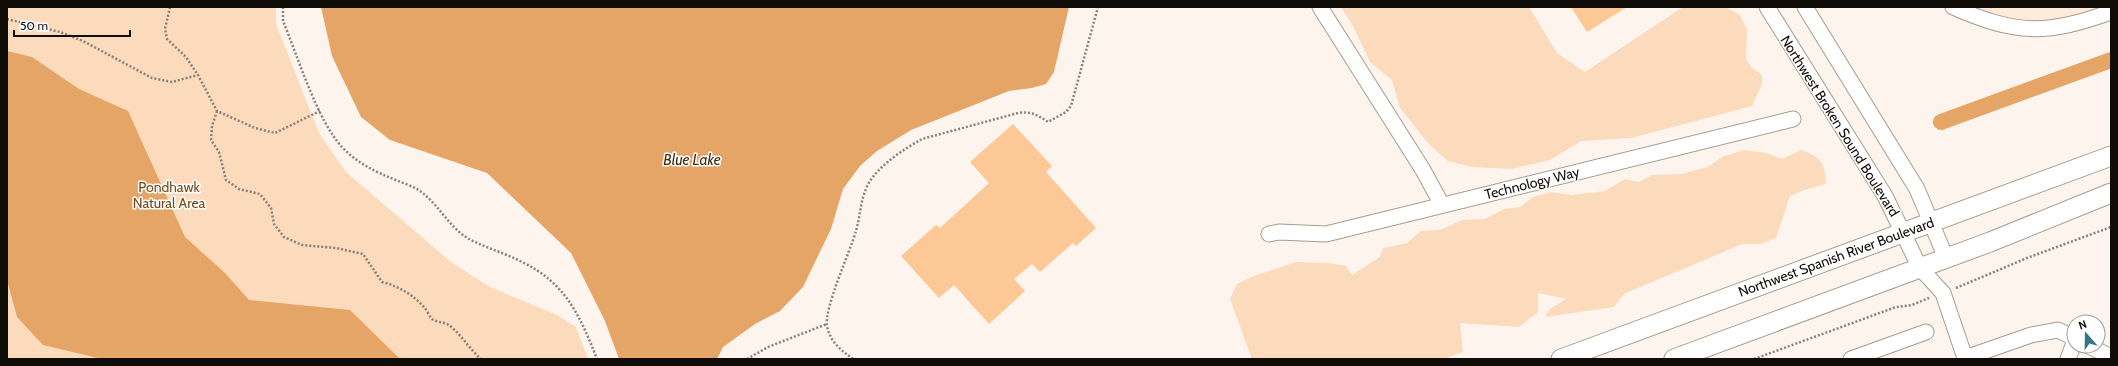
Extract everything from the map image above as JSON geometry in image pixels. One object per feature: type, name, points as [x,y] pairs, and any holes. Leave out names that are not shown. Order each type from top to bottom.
[{"type":"main road","name":"Northwest Spanish River Boulevard","points":[[1561,359],[2111,156]]},
{"type":"main road","points":[[1674,359],[1920,268],[2111,193]]},
{"type":"street","points":[[1320,7],[1423,170],[1442,205]]},
{"type":"street","name":"Northwest Broken Sound Boulevard","points":[[1767,7],[1885,196],[1904,232],[1920,268],[1944,293],[1964,359]]},
{"type":"street","points":[[1805,7],[1911,178],[1932,222],[1946,258]]},
{"type":"street","points":[[1953,7],[1982,20],[2014,28],[2044,30],[2070,26],[2111,12]]},
{"type":"street","points":[[1969,7],[1982,20]]},
{"type":"street","name":"Technology Way","points":[[1269,234],[1279,232],[1326,234],[1793,119]]},
{"type":"street","points":[[1964,359],[2031,335],[2058,330],[2066,334]]},
{"type":"street","points":[[1851,359],[1926,332]]},
{"type":"path","points":[[170,7],[165,29],[167,39],[186,57],[198,75],[217,111],[255,128],[275,132],[320,111]]},
{"type":"path","points":[[283,7],[283,21],[320,111],[327,126],[341,146],[353,158],[368,168],[416,189],[428,198],[454,227],[468,239],[522,262],[539,271],[558,285],[572,305],[586,331],[597,359]]},
{"type":"path","points":[[853,359],[832,341],[827,324],[834,289],[857,229],[859,211],[865,190],[870,180],[909,146],[922,139],[1018,113],[1035,114],[1048,122],[1066,112],[1071,106],[1098,7]]},
{"type":"path","points":[[7,20],[60,32],[83,41],[152,78],[172,82],[198,75]]},
{"type":"path","points":[[217,111],[212,126],[211,140],[219,152],[226,180],[239,189],[260,194],[271,208],[274,224],[284,237],[302,245],[330,247],[363,254],[382,282],[394,285],[413,296],[425,308],[433,320],[446,324],[458,333],[469,348],[481,359]]},
{"type":"path","points":[[747,359],[768,347],[827,324]]},
{"type":"shaded area","points":[[1969,7],[2111,7],[2044,30]]},
{"type":"green space","name":"Pondhawk Natural Area","points":[[7,7],[276,7],[276,24],[319,133],[346,172],[451,262],[488,286],[557,315],[576,327],[588,359],[7,359]]},
{"type":"green space","points":[[1341,7],[1529,7],[1557,53],[1585,72],[1683,7],[1726,7],[1740,15],[1747,30],[1746,58],[1751,67],[1762,75],[1762,84],[1752,106],[1631,138],[1581,141],[1550,160],[1511,169],[1472,167],[1448,161],[1428,143],[1400,108],[1392,80],[1370,62],[1353,26]]},
{"type":"green space","points":[[1744,150],[1766,153],[1782,159],[1801,150],[1813,155],[1821,161],[1823,165],[1826,184],[1807,189],[1790,196],[1776,238],[1760,244],[1742,244],[1624,294],[1614,307],[1545,317],[1550,309],[1566,299],[1538,293],[1538,312],[1519,327],[1460,323],[1463,352],[1444,359],[1252,359],[1230,299],[1237,284],[1254,276],[1296,262],[1328,263],[1346,266],[1352,275],[1380,257],[1383,248],[1407,243],[1421,231],[1440,230],[1462,220],[1485,219],[1504,209],[1520,207],[1533,197],[1551,192],[1572,195],[1605,191],[1625,179],[1639,182],[1652,175],[1681,174],[1708,167],[1722,157]]},
{"type":"water","name":"Blue Lake","points":[[321,7],[1069,7],[1054,72],[1046,84],[1032,88],[1009,91],[911,130],[877,151],[860,166],[843,189],[831,229],[803,287],[780,311],[755,324],[723,347],[717,359],[619,359],[605,321],[571,253],[487,173],[390,140],[361,117],[332,56]]},
{"type":"water","points":[[7,51],[32,57],[79,89],[128,111],[185,237],[225,273],[249,300],[350,310],[400,359],[102,359],[43,345],[17,317],[7,280]]},
{"type":"building","points":[[1571,7],[1627,7],[1587,32]]},
{"type":"building","points":[[1013,124],[1052,166],[1046,172],[1096,228],[1076,246],[1073,243],[1040,272],[1032,264],[1014,279],[1025,291],[989,324],[954,285],[939,298],[901,256],[936,225],[940,228],[989,183],[970,162]]},
{"type":"waterway","points":[[1941,122],[2111,60]]}]
